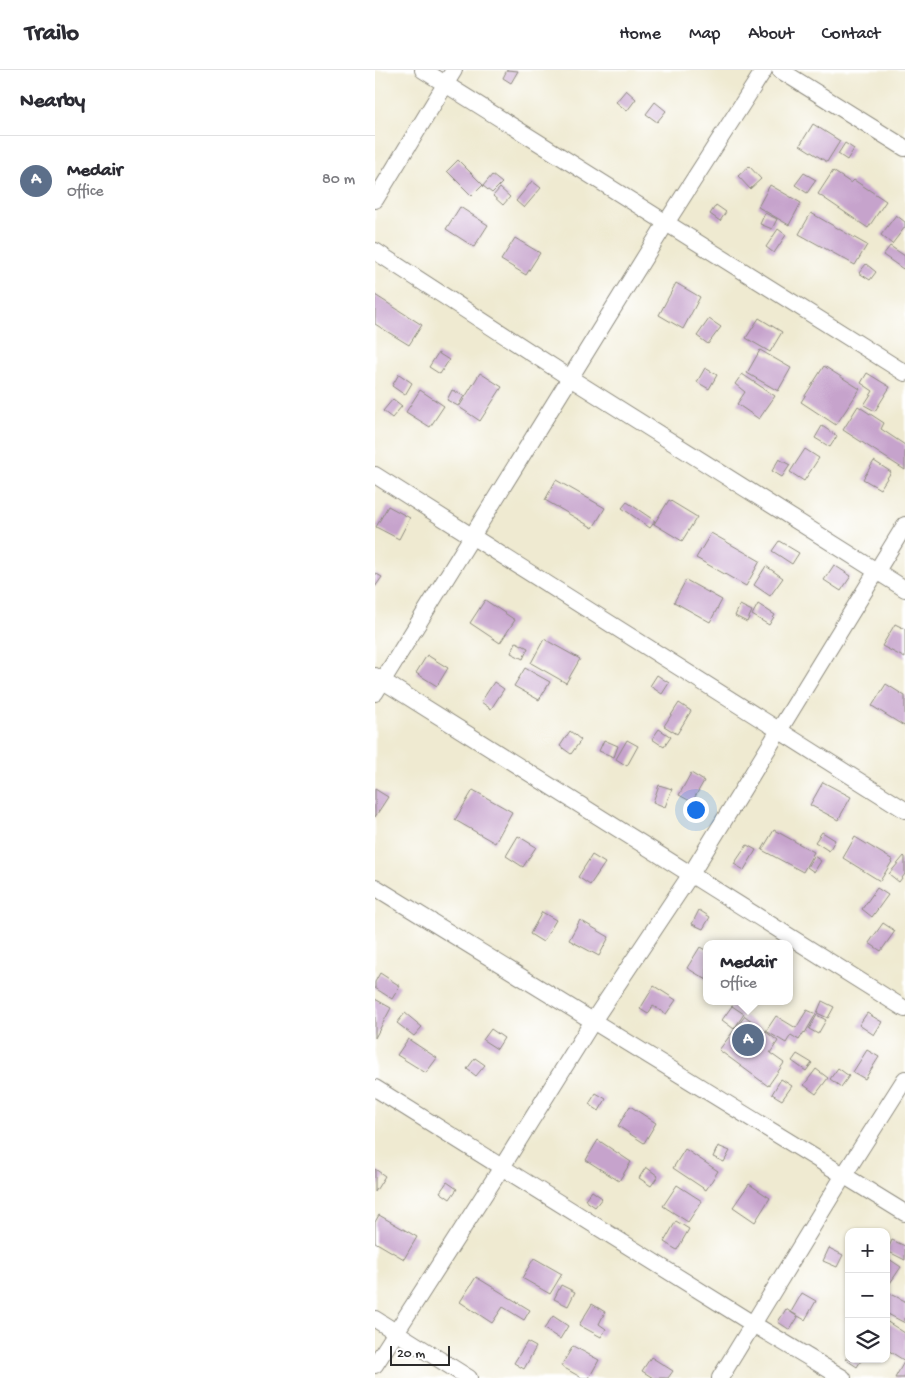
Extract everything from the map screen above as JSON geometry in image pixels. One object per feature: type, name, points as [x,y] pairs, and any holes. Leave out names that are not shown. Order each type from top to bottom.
[{"type":"street","points":[[423,70],[905,373]]},
{"type":"street","points":[[375,200],[454,70]]},
{"type":"street","points":[[764,70],[666,223],[472,537],[378,683],[691,874],[905,1009]]},
{"type":"street","points":[[780,70],[905,148]]},
{"type":"street","points":[[375,251],[570,378],[905,589]]},
{"type":"street","points":[[375,475],[905,810]]},
{"type":"street","points":[[375,1365],[593,1021],[691,874],[905,525]]},
{"type":"street","points":[[375,887],[905,1213]]},
{"type":"street","points":[[720,1378],[905,1079]]},
{"type":"street","points":[[375,1088],[753,1324],[843,1378]]},
{"type":"street","points":[[375,1319],[469,1378]]},
{"type":"building","points":[[507,70],[518,71],[511,83],[503,78]]},
{"type":"building","points":[[626,90],[636,99],[627,111],[616,102]]},
{"type":"building","points":[[655,102],[666,111],[657,122],[646,114]]},
{"type":"building","points":[[813,124],[840,141],[827,162],[800,145]]},
{"type":"building","points":[[845,143],[854,149],[847,160],[838,154]]},
{"type":"building","points":[[458,160],[483,185],[472,196],[447,171]]},
{"type":"building","points":[[749,166],[761,179],[750,189],[738,176]]},
{"type":"building","points":[[833,171],[851,183],[854,180],[886,201],[868,228],[818,194]]},
{"type":"building","points":[[804,173],[816,180],[807,193],[795,185]]},
{"type":"building","points":[[492,175],[502,183],[492,193],[483,186]]},
{"type":"building","points":[[532,181],[541,188],[524,208],[516,201]]},
{"type":"building","points":[[770,185],[801,203],[789,225],[758,207]]},
{"type":"building","points":[[500,188],[510,197],[503,205],[493,196]]},
{"type":"building","points":[[716,205],[726,212],[720,221],[710,214]]},
{"type":"building","points":[[460,207],[488,225],[474,247],[446,229]]},
{"type":"building","points":[[765,213],[777,219],[772,229],[760,224]]},
{"type":"building","points":[[811,213],[867,245],[855,265],[799,234]]},
{"type":"building","points":[[896,215],[905,222],[905,227],[892,244],[881,235]]},
{"type":"building","points":[[778,229],[786,235],[774,253],[766,247]]},
{"type":"building","points":[[515,238],[540,253],[526,275],[501,260]]},
{"type":"building","points":[[890,246],[905,256],[905,266],[903,269],[883,255]]},
{"type":"building","points":[[866,264],[876,272],[870,280],[859,273]]},
{"type":"building","points":[[676,283],[700,297],[683,329],[659,315]]},
{"type":"building","points":[[375,295],[422,325],[409,345],[375,324]]},
{"type":"building","points":[[759,318],[782,332],[770,352],[746,338]]},
{"type":"building","points":[[709,319],[721,327],[708,344],[697,336]]},
{"type":"building","points":[[760,350],[791,368],[778,391],[747,373]]},
{"type":"building","points":[[438,353],[449,360],[440,374],[429,367]]},
{"type":"building","points":[[824,366],[860,389],[836,425],[801,402]]},
{"type":"building","points":[[705,368],[717,375],[709,389],[697,382]]},
{"type":"building","points":[[480,373],[502,387],[480,421],[459,407]]},
{"type":"building","points":[[867,373],[890,387],[875,411],[864,405],[873,391],[861,383]]},
{"type":"building","points":[[399,374],[412,383],[405,395],[392,386]]},
{"type":"building","points":[[742,374],[775,396],[759,419],[737,404],[745,392],[735,384]]},
{"type":"building","points":[[420,390],[444,406],[430,427],[406,412]]},
{"type":"building","points":[[452,390],[464,396],[458,406],[447,400]]},
{"type":"building","points":[[393,399],[402,406],[392,418],[383,411]]},
{"type":"building","points":[[858,406],[884,423],[881,429],[905,445],[905,470],[843,430]]},
{"type":"building","points":[[822,426],[837,436],[830,447],[815,438]]},
{"type":"building","points":[[805,449],[819,458],[804,481],[790,472]]},
{"type":"building","points":[[779,459],[790,465],[782,477],[772,471]]},
{"type":"building","points":[[874,461],[891,472],[880,489],[863,479]]},
{"type":"building","points":[[556,480],[605,508],[593,528],[545,500]]},
{"type":"building","points":[[669,500],[697,517],[682,541],[654,524]]},
{"type":"building","points":[[627,502],[655,521],[650,528],[622,508]]},
{"type":"building","points":[[388,506],[410,518],[399,539],[376,527]]},
{"type":"building","points":[[711,533],[760,561],[746,586],[696,558]]},
{"type":"building","points":[[779,541],[799,553],[792,564],[772,551]]},
{"type":"building","points":[[834,565],[851,576],[841,591],[824,580]]},
{"type":"building","points":[[766,566],[783,578],[770,596],[754,585]]},
{"type":"building","points":[[375,573],[382,577],[375,587]]},
{"type":"building","points":[[686,580],[722,600],[710,622],[674,602]]},
{"type":"building","points":[[485,600],[515,620],[500,643],[470,623]]},
{"type":"building","points":[[758,604],[775,615],[769,625],[752,615]]},
{"type":"building","points":[[740,605],[752,611],[747,622],[735,616]]},
{"type":"building","points":[[895,624],[905,629],[905,658],[882,646]]},
{"type":"building","points":[[544,639],[580,659],[566,683],[531,663]]},
{"type":"building","points":[[516,642],[528,648],[523,659],[511,653]]},
{"type":"building","points":[[427,655],[448,668],[437,686],[416,673]]},
{"type":"building","points":[[525,668],[550,682],[539,700],[514,686]]},
{"type":"building","points":[[657,675],[669,683],[662,694],[650,686]]},
{"type":"building","points":[[494,682],[504,689],[491,709],[481,702]]},
{"type":"building","points":[[886,684],[905,696],[904,726],[872,706]]},
{"type":"building","points":[[679,703],[691,711],[677,734],[664,726]]},
{"type":"building","points":[[659,729],[671,737],[664,747],[652,739]]},
{"type":"building","points":[[570,731],[581,740],[571,754],[560,746]]},
{"type":"building","points":[[604,740],[618,746],[614,757],[599,751]]},
{"type":"building","points":[[627,740],[638,746],[627,766],[616,759]]},
{"type":"building","points":[[691,773],[704,781],[692,802],[679,795]]},
{"type":"building","points":[[823,782],[851,797],[838,820],[810,805]]},
{"type":"building","points":[[659,785],[672,789],[665,807],[653,802]]},
{"type":"building","points":[[375,789],[388,797],[375,817]]},
{"type":"building","points":[[473,790],[512,812],[495,843],[455,820]]},
{"type":"building","points":[[774,830],[814,852],[803,872],[762,850]]},
{"type":"building","points":[[822,832],[835,840],[829,851],[815,842]]},
{"type":"building","points":[[518,836],[536,847],[523,867],[506,856]]},
{"type":"building","points":[[855,837],[893,860],[880,881],[843,858]]},
{"type":"building","points":[[747,845],[756,850],[744,870],[734,864]]},
{"type":"building","points":[[592,855],[605,863],[590,885],[578,877]]},
{"type":"building","points":[[814,856],[821,861],[814,872],[807,867]]},
{"type":"building","points":[[904,856],[905,874],[899,882],[889,874]]},
{"type":"building","points":[[877,888],[888,895],[872,917],[862,909]]},
{"type":"building","points":[[699,910],[710,917],[703,929],[692,924]]},
{"type":"building","points":[[542,912],[556,920],[543,942],[530,934]]},
{"type":"building","points":[[580,920],[609,937],[599,956],[569,940]]},
{"type":"building","points":[[883,923],[895,931],[881,951],[869,943]]},
{"type":"building","points":[[700,947],[703,949],[703,978],[687,968]]},
{"type":"building","points":[[380,973],[400,986],[392,999],[375,988],[375,982]]},
{"type":"building","points":[[654,986],[676,1000],[666,1014],[653,1006],[648,1014],[640,1009]]},
{"type":"building","points":[[375,999],[391,1008],[375,1038]]},
{"type":"building","points":[[822,1001],[834,1007],[828,1018],[817,1013]]},
{"type":"building","points":[[732,1006],[744,1014],[734,1029],[722,1020]]},
{"type":"building","points":[[807,1010],[816,1014],[799,1040],[791,1035],[786,1043],[766,1031],[776,1016],[796,1028]]},
{"type":"building","points":[[405,1013],[422,1027],[414,1036],[397,1023]]},
{"type":"building","points":[[867,1013],[882,1022],[874,1035],[859,1025]]},
{"type":"building","points":[[817,1015],[826,1020],[818,1034],[809,1029]]},
{"type":"building","points":[[745,1016],[778,1041],[770,1053],[784,1063],[768,1086],[719,1050]]},
{"type":"building","points":[[491,1029],[504,1038],[497,1049],[483,1040]]},
{"type":"building","points":[[408,1039],[437,1058],[426,1073],[397,1055]]},
{"type":"building","points":[[867,1050],[879,1057],[865,1079],[853,1072]]},
{"type":"building","points":[[797,1054],[812,1063],[806,1071],[792,1061]]},
{"type":"building","points":[[475,1058],[485,1065],[476,1076],[467,1069]]},
{"type":"building","points":[[838,1068],[849,1076],[841,1087],[830,1079]]},
{"type":"building","points":[[816,1069],[828,1078],[816,1094],[804,1085]]},
{"type":"building","points":[[781,1079],[792,1086],[782,1100],[772,1094]]},
{"type":"building","points":[[596,1093],[606,1099],[599,1111],[589,1104]]},
{"type":"building","points":[[630,1106],[656,1123],[644,1143],[618,1126]]},
{"type":"building","points":[[598,1140],[631,1162],[619,1181],[586,1160]]},
{"type":"building","points":[[718,1146],[730,1151],[724,1162],[713,1157]]},
{"type":"building","points":[[685,1149],[718,1171],[706,1190],[673,1168]]},
{"type":"building","points":[[646,1167],[658,1176],[651,1186],[639,1178]]},
{"type":"building","points":[[375,1169],[385,1176],[375,1192]]},
{"type":"building","points":[[447,1182],[457,1189],[450,1199],[440,1192]]},
{"type":"building","points":[[749,1184],[770,1198],[755,1222],[733,1207]]},
{"type":"building","points":[[677,1185],[702,1201],[688,1222],[663,1206]]},
{"type":"building","points":[[592,1191],[602,1198],[595,1207],[585,1200]]},
{"type":"building","points":[[379,1215],[417,1237],[404,1259],[375,1242],[375,1222]]},
{"type":"building","points":[[676,1221],[689,1229],[677,1250],[664,1242]]},
{"type":"building","points":[[892,1240],[905,1246],[905,1260],[890,1252]]},
{"type":"building","points":[[829,1248],[843,1255],[837,1267],[823,1261]]},
{"type":"building","points":[[534,1258],[562,1274],[550,1294],[522,1278]]},
{"type":"building","points":[[890,1260],[901,1267],[890,1283]]},
{"type":"building","points":[[476,1277],[530,1310],[524,1320],[503,1307],[492,1323],[460,1302]]},
{"type":"building","points":[[561,1285],[575,1292],[568,1306],[554,1299]]},
{"type":"building","points":[[802,1293],[816,1301],[805,1320],[791,1312]]},
{"type":"building","points":[[890,1294],[905,1301],[905,1323],[890,1315]]},
{"type":"building","points":[[592,1304],[605,1312],[599,1324],[606,1329],[601,1337],[579,1325]]},
{"type":"building","points":[[786,1309],[798,1317],[790,1330],[778,1322]]},
{"type":"building","points":[[553,1316],[568,1326],[560,1339],[544,1329]]},
{"type":"building","points":[[890,1324],[905,1333],[905,1361],[890,1352]]},
{"type":"building","points":[[527,1342],[536,1347],[524,1369],[514,1363]]},
{"type":"building","points":[[573,1346],[599,1360],[589,1378],[582,1378],[561,1366]]},
{"type":"building","points":[[651,1357],[673,1371],[668,1378],[653,1378],[642,1371]]},
{"type":"building","points":[[904,1362],[905,1378],[895,1378]]},
{"type":"building","points":[[851,1363],[860,1363],[857,1367]]},
{"type":"place","name":"Medair","points":[[748,1040]]}]
